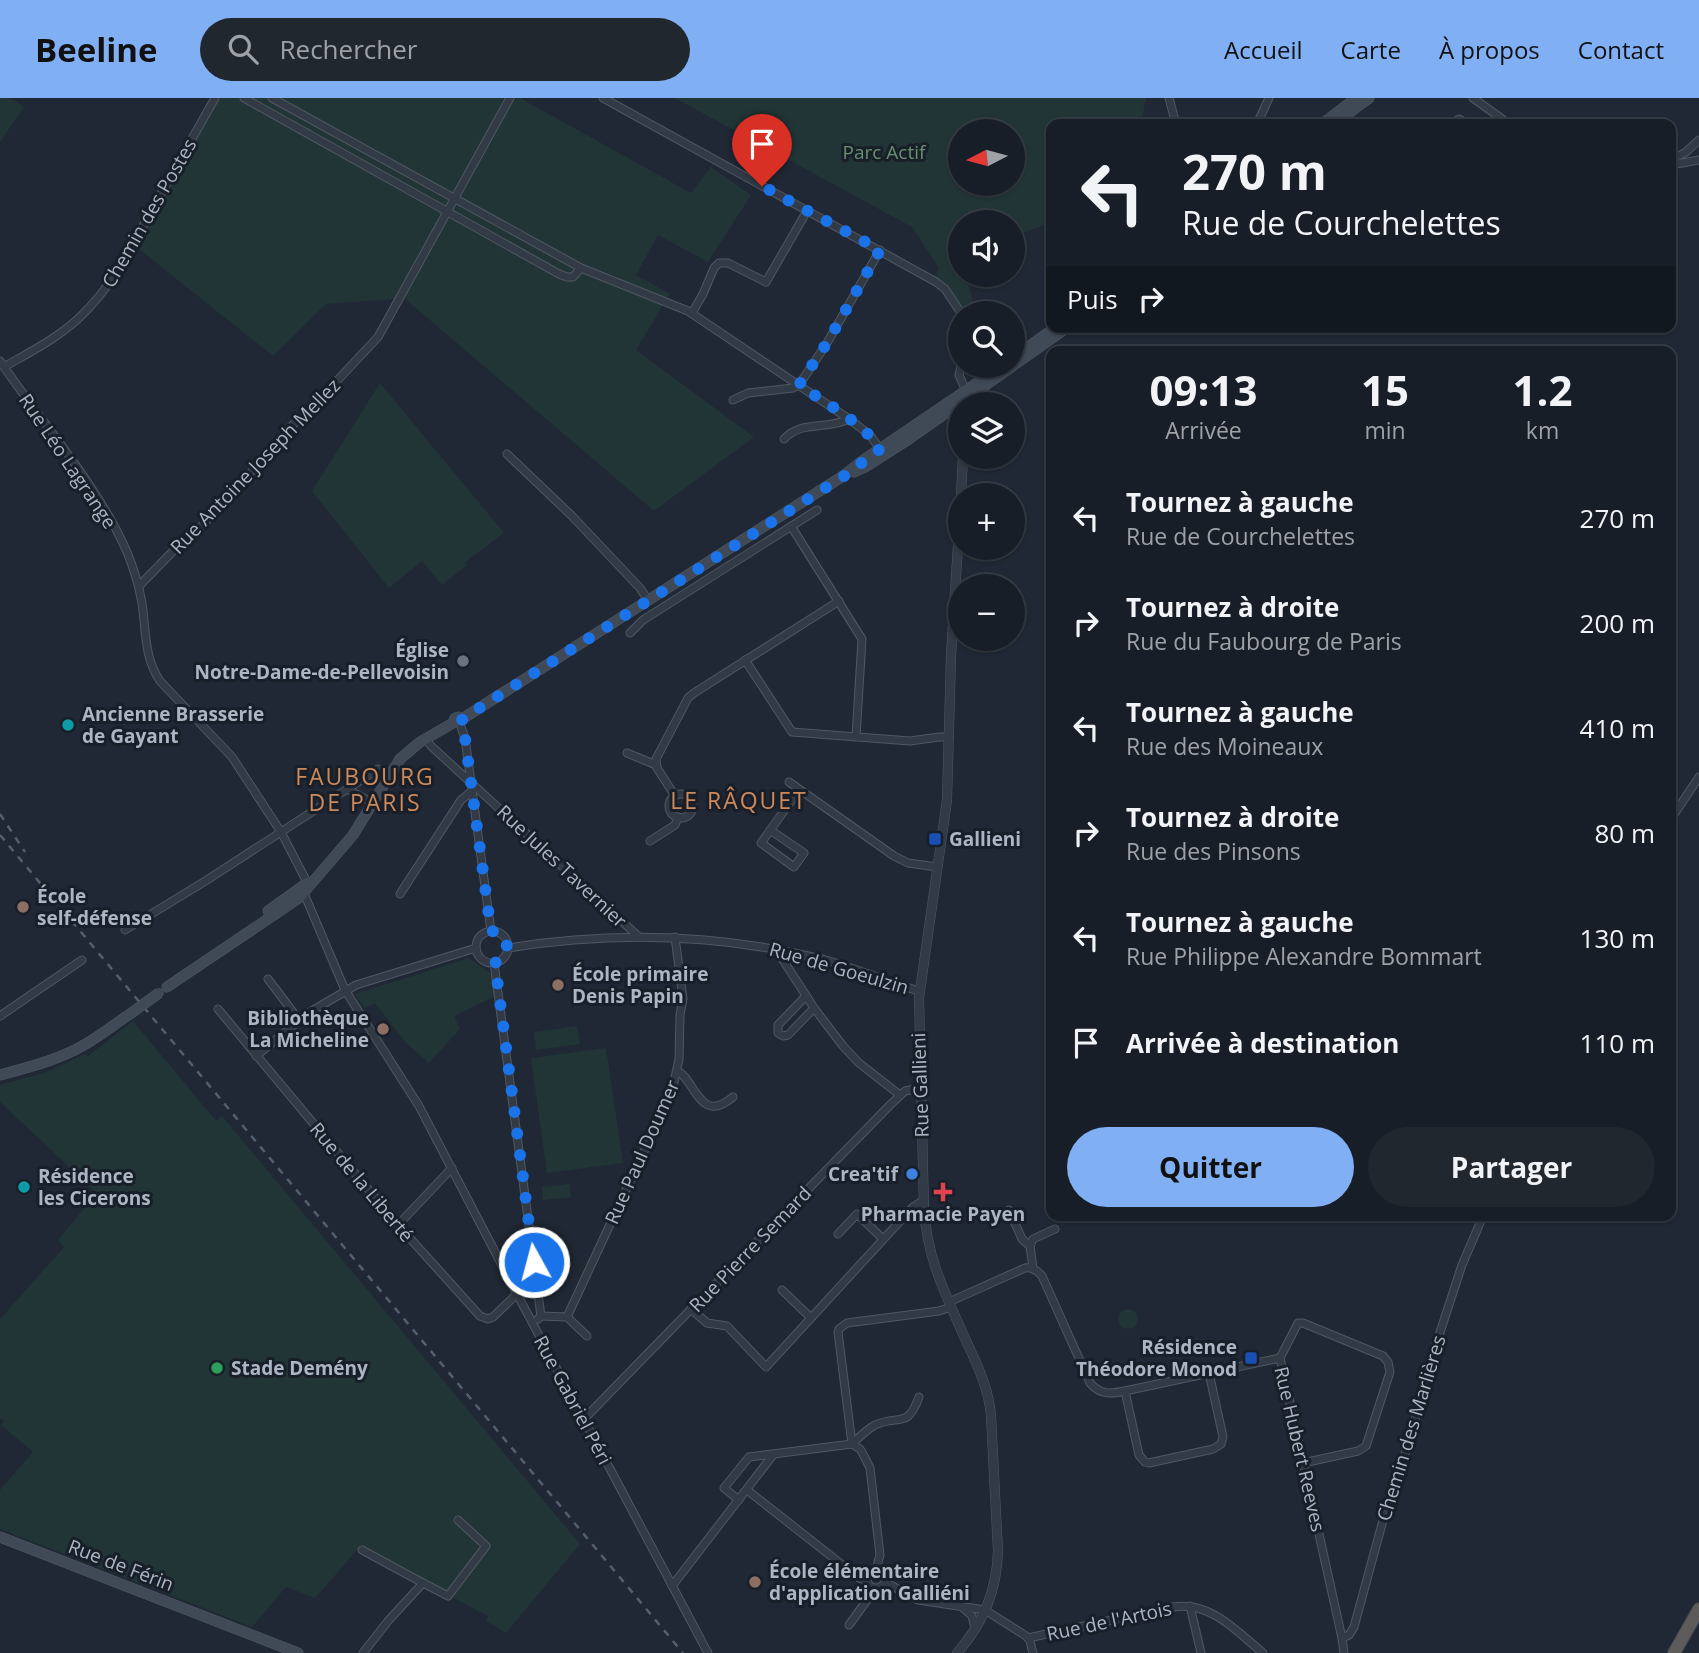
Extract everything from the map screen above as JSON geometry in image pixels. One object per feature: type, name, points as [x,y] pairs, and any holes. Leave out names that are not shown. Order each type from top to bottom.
[{"type":"highway","points":[[1674,1653],[1699,1609]]},
{"type":"highway","points":[[1682,1653],[1699,1623]]},
{"type":"main road","points":[[1329,119],[1356,98]]},
{"type":"main road","points":[[1341,119],[1369,98]]},
{"type":"main road","points":[[1025,349],[1048,333]]},
{"type":"main road","points":[[976,392],[1059,333]]},
{"type":"main road","points":[[973,392],[988,378]]},
{"type":"main road","points":[[0,1075],[37,1065],[70,1052],[95,1038],[211,952],[305,887],[348,841],[396,763],[426,738],[458,723],[948,410]]},
{"type":"main road","name":"Rue de Férin","points":[[0,1537],[298,1653]]},
{"type":"street","name":"Chemin des Postes","points":[[2,364],[44,344],[83,315],[102,293],[132,247],[215,98]]},
{"type":"street","points":[[244,98],[562,275],[573,277],[581,268]]},
{"type":"street","points":[[272,98],[581,268],[692,313],[849,419],[870,435],[882,452]]},
{"type":"street","name":"Rue Antoine Joseph Mellez","points":[[139,586],[180,544],[195,533],[270,453],[278,439],[304,416],[370,346],[510,98]]},
{"type":"street","points":[[603,98],[939,283],[953,301]]},
{"type":"street","points":[[1169,98],[1175,119]]},
{"type":"street","points":[[1260,119],[1269,98]]},
{"type":"street","points":[[1472,98],[1502,119]]},
{"type":"street","points":[[1676,158],[1698,142]]},
{"type":"street","points":[[1676,164],[1699,160]]},
{"type":"street","points":[[692,313],[719,263],[725,261],[766,282],[807,211]]},
{"type":"street","points":[[733,400],[748,393],[799,385],[827,343],[880,250]]},
{"type":"street","name":"Rue Léo Lagrange","points":[[2,364],[95,495],[122,543],[139,586],[147,649],[154,671],[160,681],[232,757],[281,832],[345,990]]},
{"type":"street","points":[[784,439],[798,428],[841,423],[849,419]]},
{"type":"street","points":[[507,454],[572,516],[640,588],[648,600]]},
{"type":"street","points":[[629,633],[643,620],[817,510]]},
{"type":"street","points":[[791,526],[861,636],[856,737]]},
{"type":"street","name":"Rue Gallieni","points":[[957,560],[947,800],[919,990],[924,1200],[929,1249],[950,1305],[982,1376],[990,1410],[998,1551],[996,1579],[985,1610],[957,1653]]},
{"type":"street","points":[[656,765],[657,756],[688,698],[839,601]]},
{"type":"street","points":[[745,660],[790,732],[910,741],[949,737]]},
{"type":"street","points":[[458,723],[465,736],[491,931]]},
{"type":"street","name":"Rue Jules Tavernier","points":[[426,738],[431,746],[638,936]]},
{"type":"street","points":[[627,753],[656,765],[675,796]]},
{"type":"street","points":[[125,930],[379,769]]},
{"type":"street","points":[[1676,812],[1699,777]]},
{"type":"street","points":[[789,782],[894,856],[908,863],[937,867]]},
{"type":"street","points":[[347,789],[373,803]]},
{"type":"street","points":[[770,830],[804,853],[794,867],[761,843],[770,830],[799,790]]},
{"type":"street","points":[[400,894],[461,800],[472,791]]},
{"type":"street","points":[[682,794],[691,798],[692,810],[684,817],[673,814],[670,808],[675,796],[682,794]]},
{"type":"street","points":[[650,841],[675,825],[678,817]]},
{"type":"street","points":[[491,931],[503,936],[508,947],[504,957],[495,963],[482,960],[477,954],[476,943],[486,932],[491,931]]},
{"type":"street","name":"Rue de Goeulzin","points":[[508,947],[571,939],[638,936],[741,943],[838,964],[919,990]]},
{"type":"street","name":"Rue Paul Doumer","points":[[567,1317],[669,1098],[680,1052],[683,994],[676,937]]},
{"type":"street","points":[[256,1056],[299,1020],[345,990],[476,948]]},
{"type":"street","points":[[776,949],[833,1035],[853,1058],[900,1095]]},
{"type":"street","points":[[0,1016],[82,960]]},
{"type":"street","points":[[495,963],[541,1316]]},
{"type":"street","points":[[268,979],[299,1020]]},
{"type":"street","name":"Rue Gabriel Péri","points":[[345,990],[415,1098],[708,1653]]},
{"type":"street","points":[[806,996],[778,1025],[778,1032],[783,1036],[788,1035],[814,1008]]},
{"type":"street","name":"Rue de la Liberté","points":[[218,1009],[398,1225],[483,1318],[495,1316],[517,1294]]},
{"type":"street","points":[[677,1070],[683,1073],[695,1094],[708,1104],[721,1104],[733,1097]]},
{"type":"street","name":"Rue Pierre Semard","points":[[583,1419],[900,1095],[920,1088]]},
{"type":"street","points":[[398,1225],[452,1168]]},
{"type":"street","points":[[691,1309],[707,1323],[727,1326],[766,1367],[913,1207],[924,1200]]},
{"type":"street","name":"Rue Hubert Reeves","points":[[1009,1210],[1022,1239],[1030,1246],[1033,1268],[1042,1276],[1090,1383],[1096,1390],[1113,1393],[1125,1391],[1280,1358],[1342,1638],[1343,1653]]},
{"type":"street","points":[[838,1234],[857,1214],[883,1239]]},
{"type":"street","name":"Chemin des Marlières","points":[[1342,1638],[1349,1635],[1354,1627],[1382,1521],[1410,1439],[1430,1363],[1462,1265],[1481,1221]]},
{"type":"street","points":[[1030,1246],[1033,1239],[1055,1229]]},
{"type":"street","points":[[876,1570],[880,1555],[870,1468],[863,1454],[852,1444],[838,1332],[840,1326],[939,1311],[1025,1268],[1033,1268]]},
{"type":"street","points":[[782,1290],[810,1317]]},
{"type":"street","points":[[533,1324],[541,1316],[567,1317],[587,1336]]},
{"type":"street","points":[[1280,1358],[1298,1324],[1310,1325],[1383,1356],[1390,1369],[1366,1446],[1358,1451],[1303,1463]]},
{"type":"street","points":[[1125,1391],[1142,1459],[1149,1462],[1200,1452],[1217,1448],[1223,1437],[1209,1373]]},
{"type":"street","points":[[739,1500],[724,1488],[749,1457],[852,1444],[874,1426],[905,1419],[912,1412],[919,1396]]},
{"type":"street","points":[[672,1586],[773,1455]]},
{"type":"street","points":[[747,1490],[859,1578],[867,1581]]},
{"type":"street","points":[[362,1550],[448,1596],[486,1546],[458,1520]]},
{"type":"street","points":[[876,1570],[883,1573],[885,1582],[880,1587],[873,1588],[867,1581],[869,1573],[876,1570]]},
{"type":"street","points":[[885,1582],[918,1600],[985,1610],[1028,1638],[1033,1653]]},
{"type":"street","points":[[363,1653],[423,1583]]},
{"type":"street","points":[[849,1625],[873,1588]]},
{"type":"street","points":[[961,1606],[972,1616],[975,1629]]},
{"type":"street","points":[[1201,1653],[1190,1606],[1216,1615],[1263,1653]]},
{"type":"street","name":"Rue de l'Artois","points":[[1028,1638],[1173,1607],[1190,1606]]},
{"type":"green space","points":[[0,98],[10,98],[24,107],[0,142]]},
{"type":"green space","points":[[210,98],[520,98],[691,193],[711,167],[751,195],[708,262],[658,235],[636,275],[670,294],[636,350],[754,437],[654,511],[404,298],[326,304],[273,356],[129,241]]},
{"type":"green space","name":"Parc Actif","points":[[675,98],[1146,98],[1142,119],[1046,119],[1046,224],[1025,232],[1025,210],[948,210],[948,286],[936,277],[939,268],[912,227]]},
{"type":"green space","name":"Parc Actif","points":[[949,287],[969,287],[973,301],[957,301]]},
{"type":"green space","points":[[380,383],[504,533],[469,559],[465,563],[467,565],[442,585],[422,561],[389,588],[312,491]]},
{"type":"green space","points":[[469,958],[493,975],[494,997],[454,1016],[460,1029],[429,1063],[406,1043],[375,1003],[365,1008],[355,994]]},
{"type":"green space","name":"Stade Demény","points":[[133,1021],[216,1121],[222,1116],[580,1544],[506,1633],[486,1621],[488,1616],[358,1549],[315,1598],[286,1587],[252,1627],[0,1529],[0,1490],[33,1452],[1,1425],[4,1421],[0,1418],[0,1319],[64,1247],[58,1240],[97,1193],[0,1102],[0,1085],[44,1073],[85,1054],[88,1056]]},
{"type":"green space","points":[[577,1026],[580,1044],[536,1050],[534,1032]]},
{"type":"green space","points":[[606,1048],[623,1163],[547,1173],[531,1058]]},
{"type":"green space","points":[[570,1184],[571,1197],[543,1200],[542,1187]]},
{"type":"green space","points":[[1128,1309],[1135,1312],[1138,1319],[1135,1326],[1128,1329],[1121,1326],[1118,1319],[1121,1312]]},
{"type":"railway","points":[[0,814],[25,852]]},
{"type":"railway","points":[[0,835],[683,1653]]},
{"type":"place","name":"Église Notre-Dame-de-Pellevoisin","points":[[463,661]]},
{"type":"place","name":"Ancienne Brasserie de Gayant","points":[[68,725]]},
{"type":"place","name":"Gallieni","points":[[935,839]]},
{"type":"place","name":"École self-défense","points":[[23,907]]},
{"type":"place","name":"École primaire Denis Papin","points":[[558,985]]},
{"type":"place","name":"Bibliothèque La Micheline","points":[[383,1029]]},
{"type":"place","name":"Crea'tif","points":[[912,1174]]},
{"type":"place","name":"Résidence les Cicerons","points":[[24,1187]]},
{"type":"place","name":"Pharmacie Payen","points":[[943,1192]]},
{"type":"place","name":"Résidence Théodore Monod","points":[[1251,1358]]},
{"type":"place","name":"Stade Demény","points":[[217,1368]]},
{"type":"place","name":"École élémentaire d'application Galliéni","points":[[755,1582]]},
{"type":"district","name":"FAUBOURG DE PARIS","points":[[365,790]]},
{"type":"district","name":"LE RÂQUET","points":[[739,801]]},
{"type":"route","points":[[534,1262],[495,963],[505,955],[507,945],[501,934],[491,931],[462,719],[844,476],[880,449],[864,430],[799,385],[827,343],[880,250],[762,186]]}]
